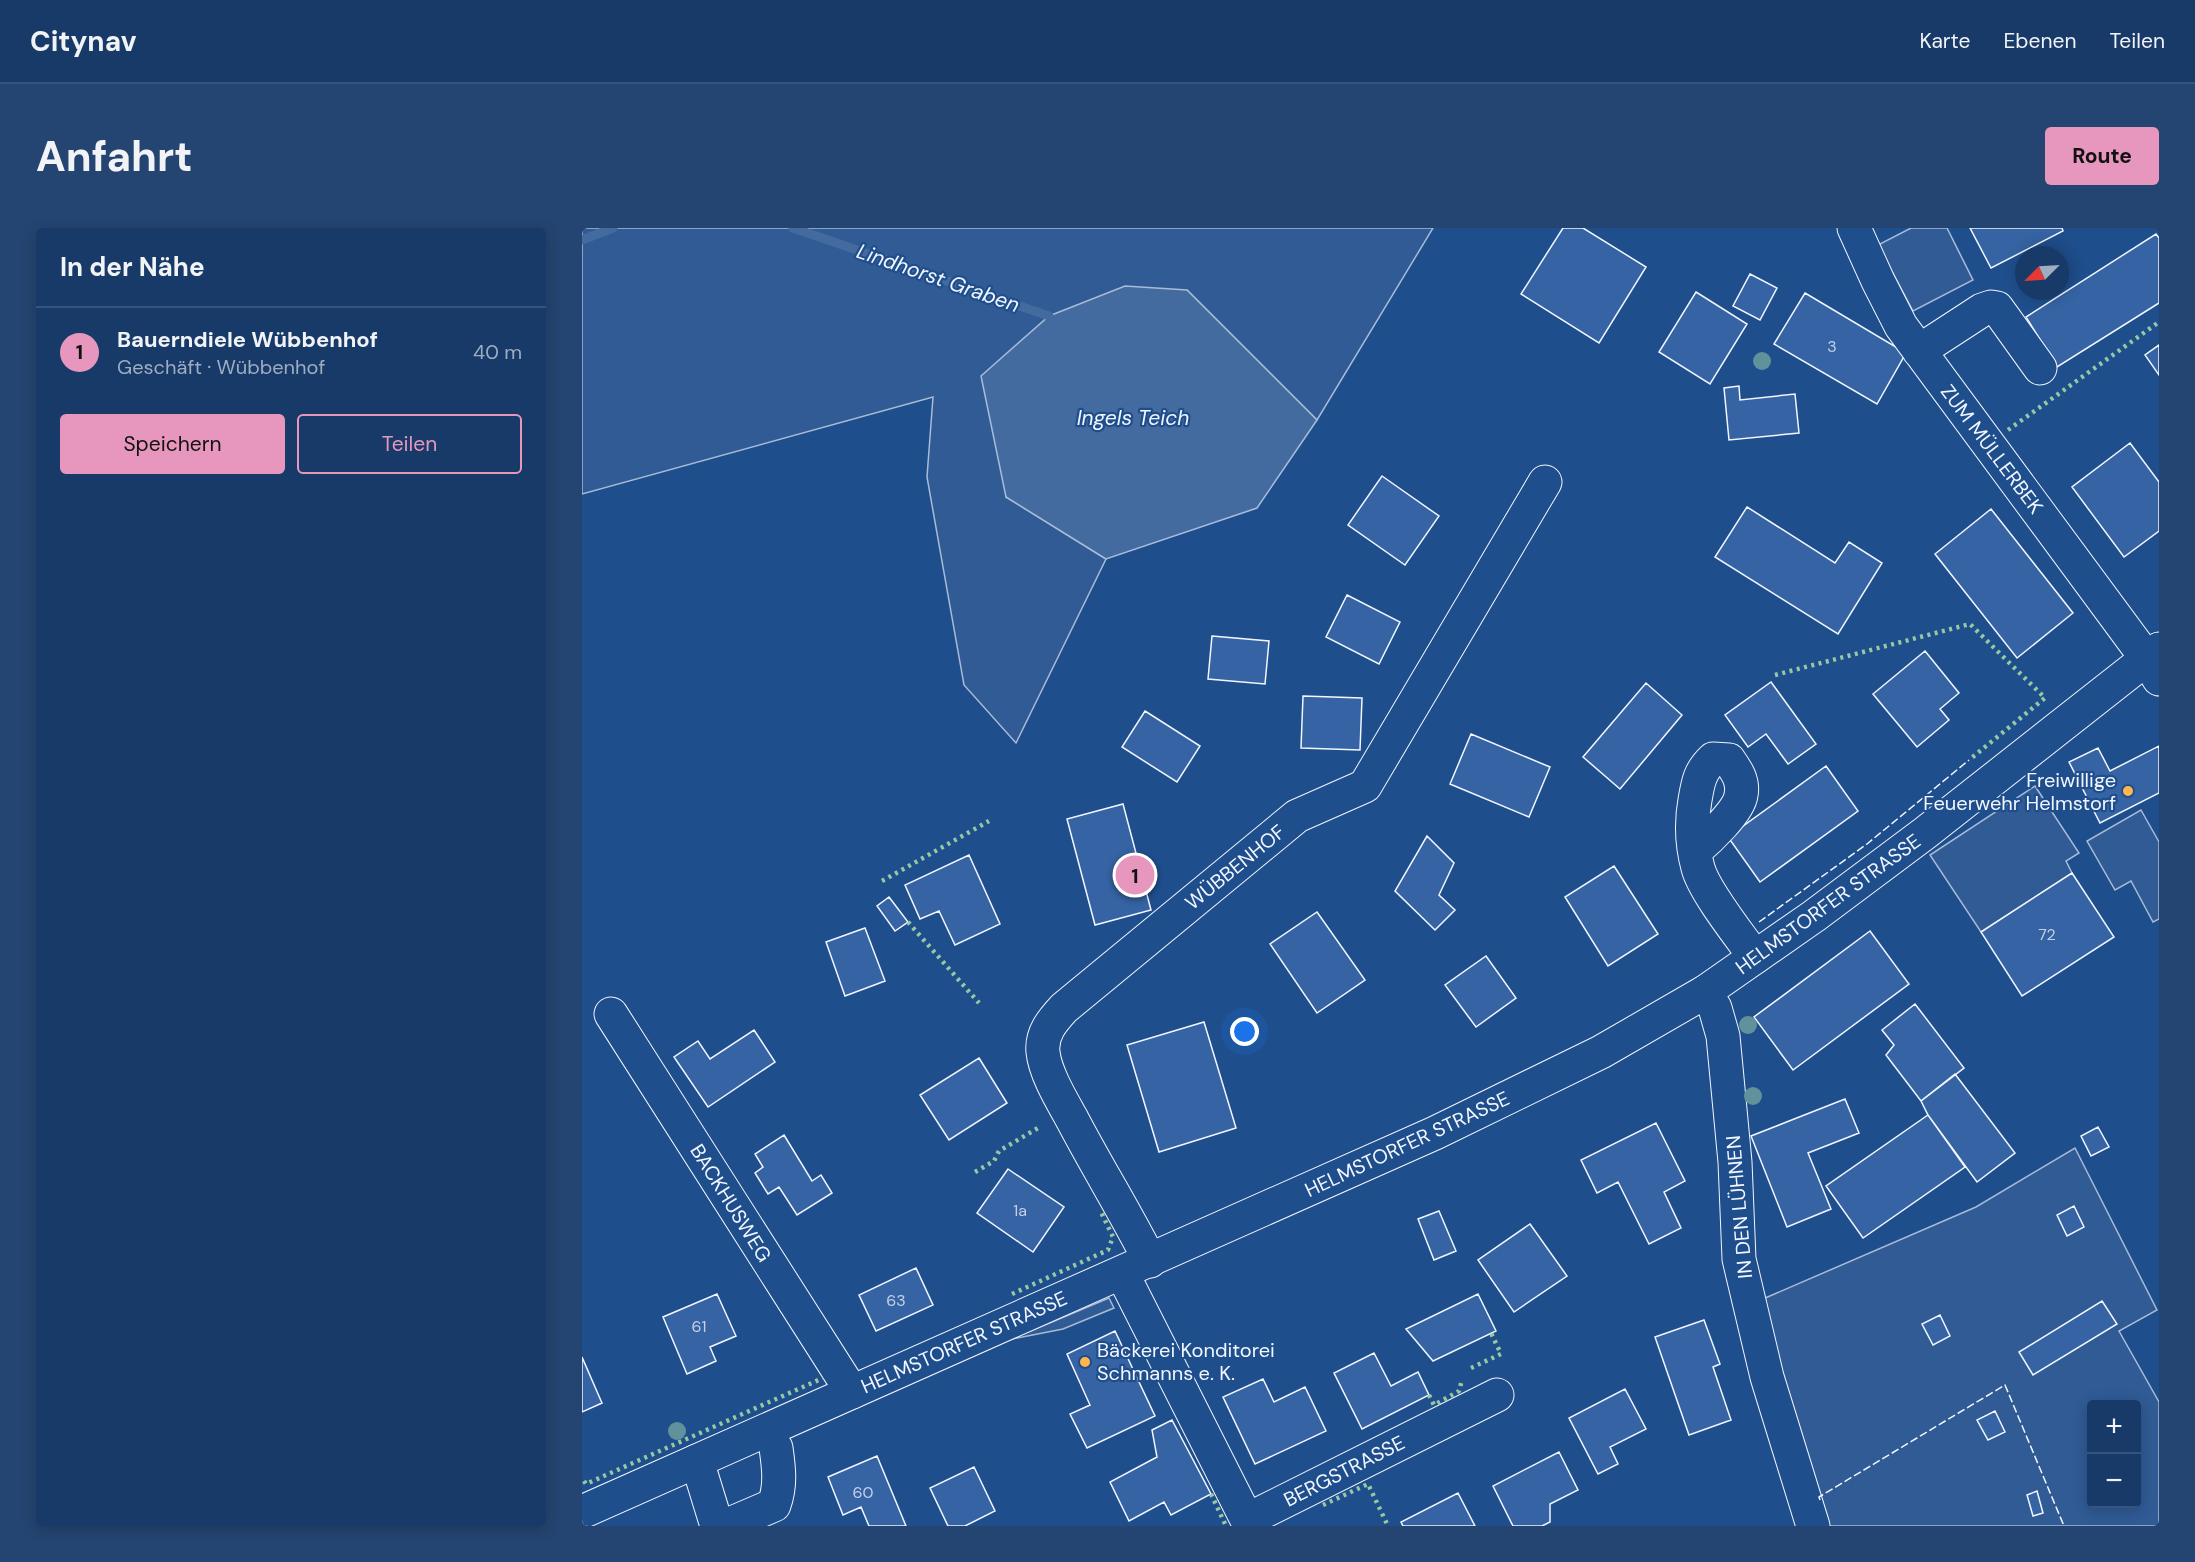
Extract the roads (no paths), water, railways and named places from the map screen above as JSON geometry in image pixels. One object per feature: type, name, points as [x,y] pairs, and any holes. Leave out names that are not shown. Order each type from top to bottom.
[{"type":"street","name":"ZUM MÜLLERBEK","points":[[1854,228],[1901,326],[2155,662]]},
{"type":"street","points":[[1919,351],[1982,310],[1991,307],[1996,309],[2040,368]]},
{"type":"street","name":"WÜBBENHOF","points":[[1136,1267],[1062,1102],[1043,1052],[1045,1034],[1050,1023],[1064,1008],[1298,816],[1365,786],[1545,482]]},
{"type":"street","name":"HELMSTORFER STRASSE","points":[[582,1512],[1435,1133],[1601,1052],[1705,992],[1814,916],[2155,662]]},
{"type":"street","points":[[1695,851],[1698,870],[1709,891],[1755,957]]},
{"type":"street","name":"IN DEN LÜHNEN","points":[[1705,992],[1715,1008],[1723,1036],[1735,1162],[1739,1259],[1767,1377],[1813,1526]]},
{"type":"street","name":"BACKHUSWEG","points":[[611,1014],[852,1392]]},
{"type":"street","name":"BERGSTRASSE","points":[[1136,1267],[1247,1520],[1497,1395]]},
{"type":"street","points":[[725,1526],[774,1504],[779,1491],[780,1477],[776,1449]]},
{"type":"street","points":[[697,1461],[717,1526]]},
{"type":"water","name":"Ingels Teich","points":[[1125,286],[1187,290],[1317,420],[1257,508],[1106,559],[1006,497],[981,376],[1049,316]]},
{"type":"waterway","points":[[582,240],[613,228]]},
{"type":"waterway","name":"Lindhorst Graben","points":[[793,228],[1049,316]]},
{"type":"place","name":"Freiwillige Feuerwehr Helmstorf","points":[[2128,791]]},
{"type":"place","name":"Bauerndiele Wübbenhof","points":[[1135,875]]},
{"type":"place","name":"Bäckerei Konditorei Schmanns e. K.","points":[[1085,1362]]}]
